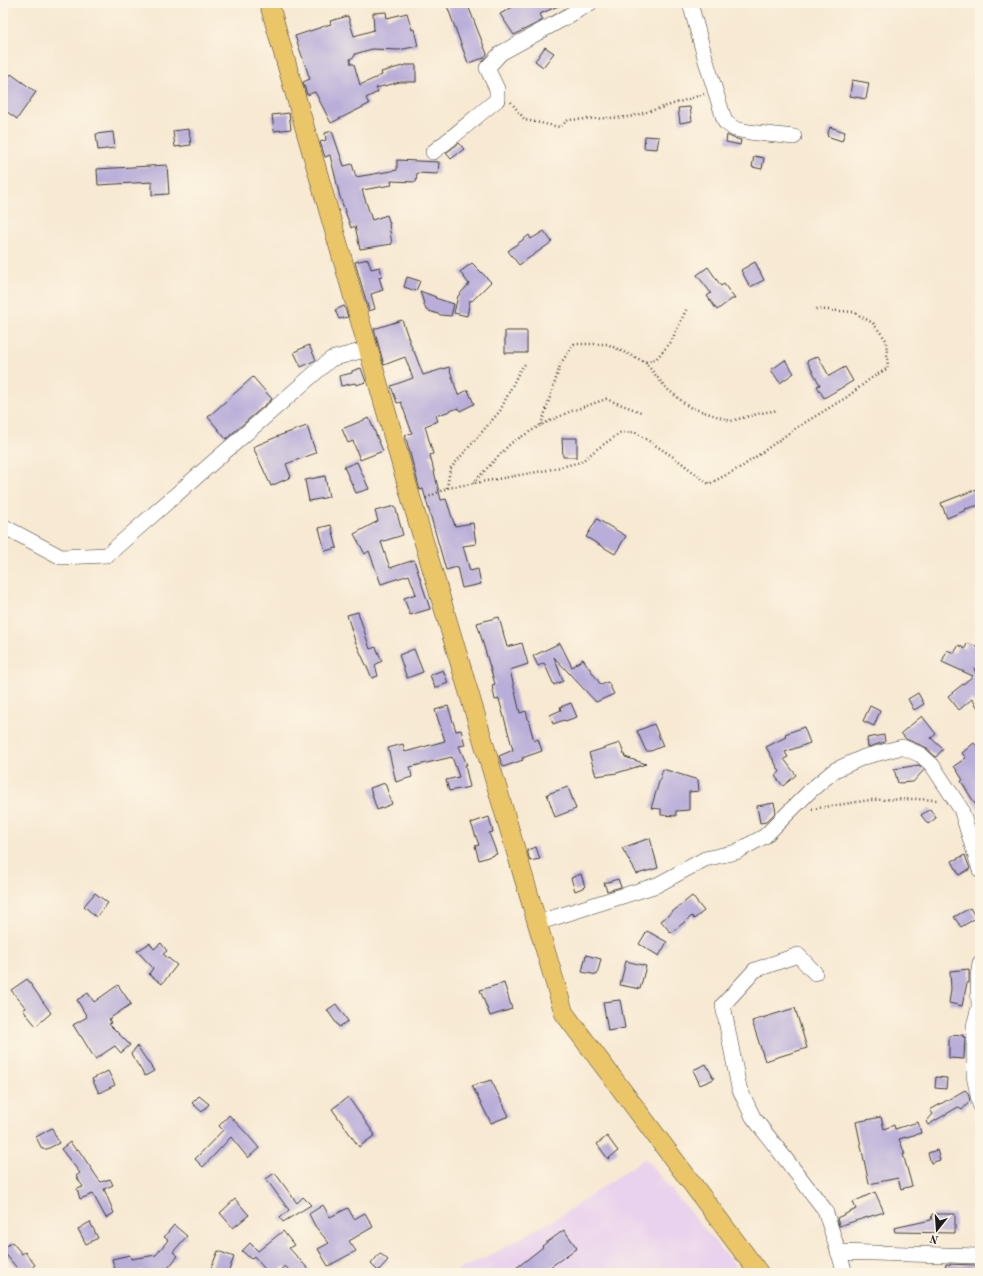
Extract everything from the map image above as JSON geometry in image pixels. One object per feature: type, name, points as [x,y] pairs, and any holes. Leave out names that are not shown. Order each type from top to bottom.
[{"type":"main road","points":[[269,3],[413,505],[564,1012],[758,1273]]},
{"type":"street","points":[[433,152],[456,135],[497,100],[497,89],[487,68],[501,53],[590,3]]},
{"type":"street","points":[[690,3],[725,122],[735,129],[794,137]]},
{"type":"street","points":[[3,526],[62,557],[107,555],[331,359],[368,349]]},
{"type":"street","points":[[537,922],[657,885],[705,859],[736,852],[765,836],[811,790],[835,770],[864,757],[902,747],[920,755],[932,765],[961,809],[980,870]]},
{"type":"street","points":[[815,973],[798,955],[755,970],[723,1005],[739,1088],[753,1117],[825,1210],[845,1273]]},
{"type":"street","points":[[980,963],[978,977],[979,1007],[974,1026],[974,1076],[980,1106]]},
{"type":"street","points":[[838,1252],[980,1256]]},
{"type":"path","points":[[497,89],[509,100],[525,120],[560,127],[568,120],[629,117],[715,91]]},
{"type":"path","points":[[645,362],[656,359],[671,342],[687,308]]},
{"type":"path","points":[[413,505],[446,488],[548,470],[581,462],[620,433],[635,432],[675,458],[709,484],[742,466],[796,428],[847,397],[870,379],[888,368],[886,340],[873,323],[853,312],[816,309]]},
{"type":"path","points":[[541,425],[561,363],[574,344],[607,344],[645,362],[666,388],[689,407],[731,421],[778,410]]},
{"type":"path","points":[[446,488],[450,469],[500,411],[520,370],[526,363]]},
{"type":"path","points":[[473,483],[511,443],[541,425],[569,412],[606,399],[641,412]]},
{"type":"path","points":[[805,810],[870,800],[916,798],[955,800]]},
{"type":"shaded area","points":[[645,1158],[741,1273],[452,1273],[489,1256],[568,1211]]},
{"type":"building","points":[[446,3],[467,3],[487,54],[484,58],[468,63]]},
{"type":"building","points":[[520,3],[565,3],[540,14],[543,20],[514,35],[500,14]]},
{"type":"building","points":[[386,12],[387,18],[407,13],[412,30],[414,29],[418,46],[399,50],[372,49],[355,54],[355,56],[350,59],[351,64],[354,64],[360,85],[382,75],[381,72],[406,65],[416,65],[416,82],[400,82],[376,88],[378,92],[366,98],[369,104],[331,123],[315,92],[307,95],[303,82],[310,79],[295,36],[331,24],[330,21],[348,16],[354,36],[374,30],[373,13]]},
{"type":"building","points":[[545,47],[554,53],[543,67],[535,61]]},
{"type":"building","points":[[11,74],[36,92],[17,119],[3,109],[3,85]]},
{"type":"building","points":[[852,80],[869,83],[866,99],[850,96]]},
{"type":"building","points":[[690,107],[692,121],[680,123],[678,108]]},
{"type":"building","points":[[289,113],[291,129],[274,131],[272,115]]},
{"type":"building","points":[[830,127],[845,132],[842,141],[827,136]]},
{"type":"building","points":[[189,129],[191,145],[175,147],[173,131]]},
{"type":"building","points":[[332,131],[344,166],[352,164],[356,177],[397,170],[397,160],[439,162],[438,174],[417,173],[416,182],[391,181],[392,185],[362,190],[372,220],[387,215],[390,224],[392,244],[360,249],[355,226],[351,228],[340,197],[330,155],[325,157],[320,142],[326,140],[325,133]]},
{"type":"building","points":[[113,132],[115,148],[98,150],[96,134]]},
{"type":"building","points":[[727,135],[741,140],[740,145],[726,142]]},
{"type":"building","points":[[645,136],[659,137],[657,149],[644,148]]},
{"type":"building","points":[[459,143],[464,149],[451,159],[446,153]]},
{"type":"building","points":[[754,156],[764,158],[762,169],[752,167]]},
{"type":"building","points":[[167,165],[169,194],[152,195],[152,182],[98,185],[97,169]]},
{"type":"building","points":[[544,231],[552,242],[519,265],[508,251],[529,235],[531,239]]},
{"type":"building","points":[[368,259],[371,269],[380,267],[382,276],[379,277],[383,290],[371,294],[375,309],[369,311],[355,262]]},
{"type":"building","points":[[755,262],[764,280],[750,287],[741,270]]},
{"type":"building","points":[[472,263],[491,282],[472,301],[470,300],[467,316],[454,313],[458,296],[469,284],[460,272]]},
{"type":"building","points":[[708,267],[721,286],[724,284],[735,299],[732,299],[717,310],[707,296],[711,293],[697,275]]},
{"type":"building","points":[[407,277],[420,281],[416,291],[404,287]]},
{"type":"building","points":[[420,291],[454,304],[451,316],[441,315],[426,310]]},
{"type":"building","points":[[344,306],[348,317],[339,319],[335,310]]},
{"type":"building","points":[[402,320],[423,375],[449,367],[458,395],[468,390],[474,404],[460,411],[458,408],[436,416],[438,421],[425,426],[433,454],[430,455],[441,500],[446,499],[455,526],[473,523],[476,544],[463,546],[470,571],[478,569],[481,584],[462,588],[457,567],[446,570],[423,489],[420,490],[405,435],[412,433],[401,402],[397,403],[391,386],[413,378],[405,357],[384,365],[374,329]]},
{"type":"building","points":[[505,331],[527,331],[527,353],[505,353]]},
{"type":"building","points":[[309,345],[316,360],[301,367],[294,352]]},
{"type":"building","points":[[818,356],[829,376],[845,367],[853,381],[824,398],[817,386],[820,385],[807,361]]},
{"type":"building","points":[[785,360],[794,373],[780,383],[771,370]]},
{"type":"building","points":[[361,368],[366,382],[356,385],[355,383],[341,386],[339,376],[352,373],[352,371]]},
{"type":"building","points":[[253,377],[272,399],[226,439],[208,417]]},
{"type":"building","points":[[369,418],[383,451],[360,460],[353,441],[348,443],[342,429]]},
{"type":"building","points":[[307,426],[316,453],[286,464],[291,477],[271,486],[253,447]]},
{"type":"building","points":[[562,438],[577,438],[577,457],[563,457]]},
{"type":"building","points":[[357,462],[369,489],[356,493],[344,467]]},
{"type":"building","points":[[325,476],[329,497],[309,501],[305,480]]},
{"type":"building","points":[[980,488],[980,505],[965,509],[966,510],[947,518],[941,503]]},
{"type":"building","points":[[395,506],[403,535],[381,542],[390,568],[414,560],[430,609],[410,615],[404,598],[416,594],[409,575],[381,584],[369,551],[365,554],[354,534],[378,521],[375,511]]},
{"type":"building","points":[[597,519],[626,536],[615,554],[586,537]]},
{"type":"building","points":[[331,525],[337,548],[325,551],[319,528]]},
{"type":"building","points":[[358,612],[370,649],[376,647],[382,661],[375,665],[378,676],[372,678],[355,641],[347,615]]},
{"type":"building","points":[[499,617],[507,647],[522,643],[528,664],[510,670],[520,713],[526,711],[534,741],[538,739],[542,751],[503,767],[499,756],[513,750],[499,699],[495,700],[492,685],[495,684],[477,623]]},
{"type":"building","points":[[560,643],[572,667],[583,659],[601,685],[608,682],[614,694],[596,702],[554,657],[563,681],[554,685],[544,663],[538,666],[533,656]]},
{"type":"building","points":[[967,643],[980,648],[980,668],[974,669],[980,681],[980,711],[972,699],[959,710],[948,696],[973,676],[942,662],[947,650],[954,653],[959,645],[965,649]]},
{"type":"building","points":[[414,649],[423,672],[407,678],[399,655]]},
{"type":"building","points":[[443,670],[448,683],[435,688],[430,675]]},
{"type":"building","points":[[918,693],[924,704],[914,710],[908,699]]},
{"type":"building","points":[[571,703],[577,717],[553,724],[550,715],[561,710],[560,707]]},
{"type":"building","points":[[448,706],[456,731],[461,730],[465,745],[459,746],[467,765],[465,765],[470,787],[449,791],[446,780],[459,777],[452,757],[410,767],[412,777],[396,782],[388,748],[403,744],[405,752],[445,741],[435,710]]},
{"type":"building","points":[[870,706],[880,711],[874,726],[863,721]]},
{"type":"building","points":[[922,716],[936,734],[931,738],[943,749],[936,757],[925,747],[906,739],[901,733]]},
{"type":"building","points":[[654,724],[663,746],[651,751],[646,751],[637,731]]},
{"type":"building","points":[[804,727],[810,743],[785,752],[788,757],[784,759],[796,775],[783,786],[775,776],[780,772],[766,747],[786,737],[785,734]]},
{"type":"building","points":[[884,735],[885,742],[868,747],[867,738]]},
{"type":"building","points":[[620,743],[625,757],[646,764],[617,773],[596,776],[589,753]]},
{"type":"building","points":[[974,743],[980,750],[980,812],[961,781],[963,780],[954,766],[966,758],[962,753]]},
{"type":"building","points":[[919,765],[924,770],[913,782],[898,783],[894,769]]},
{"type":"building","points":[[663,769],[698,780],[699,791],[689,792],[689,810],[676,811],[676,816],[661,815],[661,809],[651,808]]},
{"type":"building","points":[[385,783],[392,804],[377,810],[370,788]]},
{"type":"building","points":[[568,787],[576,809],[555,817],[547,794]]},
{"type":"building","points":[[774,803],[776,812],[766,822],[760,823],[757,806]]},
{"type":"building","points":[[930,809],[936,818],[928,824],[921,815]]},
{"type":"building","points":[[489,817],[493,832],[489,833],[497,854],[479,860],[475,846],[479,845],[471,823]]},
{"type":"building","points":[[650,838],[658,868],[637,874],[622,848]]},
{"type":"building","points":[[536,847],[540,859],[530,861],[527,850]]},
{"type":"building","points":[[965,855],[970,869],[959,875],[952,861]]},
{"type":"building","points":[[581,874],[585,887],[575,891],[571,878]]},
{"type":"building","points":[[618,879],[621,887],[607,891],[604,883]]},
{"type":"building","points":[[95,893],[108,903],[96,917],[84,906]]},
{"type":"building","points":[[692,896],[704,911],[694,919],[692,916],[671,933],[661,921]]},
{"type":"building","points":[[970,908],[976,918],[961,927],[954,917]]},
{"type":"building","points":[[647,931],[667,942],[659,956],[639,944]]},
{"type":"building","points":[[150,943],[154,949],[161,943],[167,951],[163,954],[177,965],[162,984],[149,974],[153,968],[137,951]]},
{"type":"building","points":[[586,955],[601,959],[597,975],[582,972]]},
{"type":"building","points":[[626,961],[646,966],[640,989],[620,985]]},
{"type":"building","points":[[969,969],[969,983],[967,983],[962,1006],[949,1003],[951,989],[950,971]]},
{"type":"building","points":[[27,979],[51,1013],[36,1026],[23,1010],[26,1008],[11,990]]},
{"type":"building","points":[[504,983],[512,1009],[490,1016],[480,990]]},
{"type":"building","points":[[118,985],[131,1004],[109,1019],[111,1023],[109,1024],[130,1045],[121,1053],[115,1046],[95,1059],[73,1025],[87,1017],[77,1000],[88,993],[94,1002]]},
{"type":"building","points":[[620,1000],[625,1028],[608,1031],[603,1002]]},
{"type":"building","points":[[336,1004],[348,1021],[339,1027],[327,1010]]},
{"type":"building","points":[[795,1008],[807,1048],[765,1061],[752,1021]]},
{"type":"building","points":[[963,1035],[963,1037],[965,1037],[964,1059],[949,1058],[949,1036]]},
{"type":"building","points":[[137,1046],[154,1071],[145,1076],[131,1054]]},
{"type":"building","points":[[706,1064],[714,1079],[700,1085],[693,1070]]},
{"type":"building","points":[[108,1071],[115,1085],[99,1093],[92,1079]]},
{"type":"building","points":[[936,1077],[947,1078],[946,1089],[935,1088]]},
{"type":"building","points":[[491,1080],[509,1116],[491,1123],[472,1086]]},
{"type":"building","points":[[965,1090],[968,1093],[970,1101],[962,1110],[958,1107],[928,1125],[926,1122],[933,1114],[930,1110]]},
{"type":"building","points":[[199,1096],[209,1104],[202,1112],[192,1103]]},
{"type":"building","points":[[348,1097],[375,1135],[359,1147],[332,1109]]},
{"type":"building","points":[[229,1115],[259,1148],[248,1158],[231,1137],[203,1167],[195,1159],[223,1130],[219,1126]]},
{"type":"building","points":[[881,1117],[884,1129],[894,1125],[895,1129],[918,1122],[921,1133],[899,1139],[905,1154],[903,1154],[912,1186],[901,1189],[898,1178],[869,1184],[856,1122]]},
{"type":"building","points":[[52,1128],[59,1143],[47,1149],[42,1149],[36,1137]]},
{"type":"building","points":[[607,1136],[618,1151],[608,1159],[597,1144]]},
{"type":"building","points":[[70,1142],[76,1150],[78,1149],[101,1182],[110,1179],[113,1185],[104,1189],[114,1213],[106,1218],[93,1194],[80,1199],[77,1189],[83,1187],[76,1176],[80,1173],[61,1149]]},
{"type":"building","points":[[937,1150],[940,1160],[931,1163],[928,1153]]},
{"type":"building","points":[[275,1173],[297,1203],[303,1197],[311,1205],[283,1222],[280,1218],[289,1210],[266,1179]]},
{"type":"building","points":[[875,1192],[884,1212],[839,1226],[837,1218],[856,1209],[853,1202]]},
{"type":"building","points":[[235,1199],[249,1215],[233,1228],[220,1213]]},
{"type":"building","points":[[323,1205],[330,1217],[348,1208],[354,1219],[365,1213],[373,1227],[349,1241],[356,1251],[328,1266],[318,1249],[329,1243],[315,1226],[309,1214]]},
{"type":"building","points":[[932,1214],[955,1214],[955,1233],[895,1232],[894,1228],[931,1220]]},
{"type":"building","points":[[90,1222],[98,1238],[86,1244],[78,1229]]},
{"type":"building","points":[[174,1225],[187,1236],[173,1252],[178,1256],[168,1268],[173,1273],[143,1273],[143,1270],[132,1273],[116,1273],[112,1259],[130,1255],[131,1259],[156,1255],[168,1240],[164,1237]]},
{"type":"building","points":[[564,1230],[577,1248],[542,1273],[510,1273],[543,1247],[542,1246]]},
{"type":"building","points":[[283,1231],[294,1245],[289,1248],[312,1273],[292,1273],[285,1266],[277,1273],[268,1273],[254,1256],[251,1259],[242,1251],[250,1243],[258,1251]]},
{"type":"building","points":[[12,1242],[22,1254],[25,1252],[35,1265],[25,1273],[21,1273],[3,1251],[3,1249]]},
{"type":"building","points":[[218,1251],[234,1257],[228,1273],[209,1273]]},
{"type":"building","points":[[380,1253],[388,1260],[378,1271],[371,1264]]},
{"type":"building","points":[[946,1264],[974,1265],[980,1267],[980,1273],[955,1273],[945,1270]]}]
